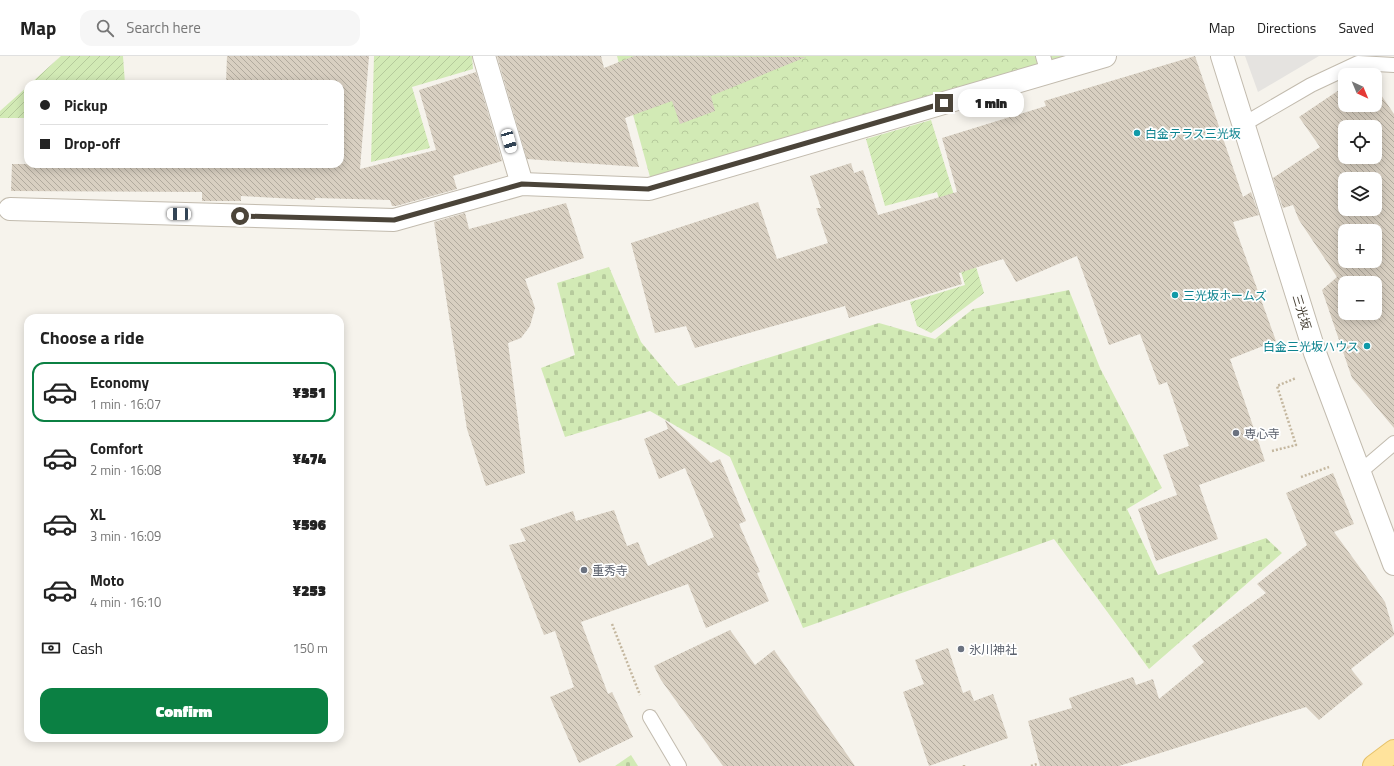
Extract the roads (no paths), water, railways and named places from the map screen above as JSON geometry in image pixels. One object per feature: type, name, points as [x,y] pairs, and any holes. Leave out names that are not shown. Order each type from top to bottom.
[{"type":"main road","points":[[1374,766],[1394,751]]},
{"type":"street","points":[[484,56],[522,184]]},
{"type":"street","points":[[10,209],[394,220],[522,184],[648,189],[1046,64],[1105,56]]},
{"type":"street","name":"三光坂","points":[[1222,56],[1315,353],[1394,564]]},
{"type":"lane","points":[[1244,124],[1311,85],[1358,63],[1394,65]]},
{"type":"lane","points":[[1360,472],[1394,443]]},
{"type":"lane","points":[[650,717],[679,766]]},
{"type":"place","name":"白金テラス三光坂","points":[[1137,133]]},
{"type":"place","name":"三光坂ホームズ","points":[[1175,295]]},
{"type":"place","name":"白金三光坂ハウス","points":[[1367,346]]},
{"type":"place","name":"専心寺","points":[[1236,433]]},
{"type":"place","name":"重秀寺","points":[[584,570]]},
{"type":"place","name":"氷川神社","points":[[961,649]]}]
